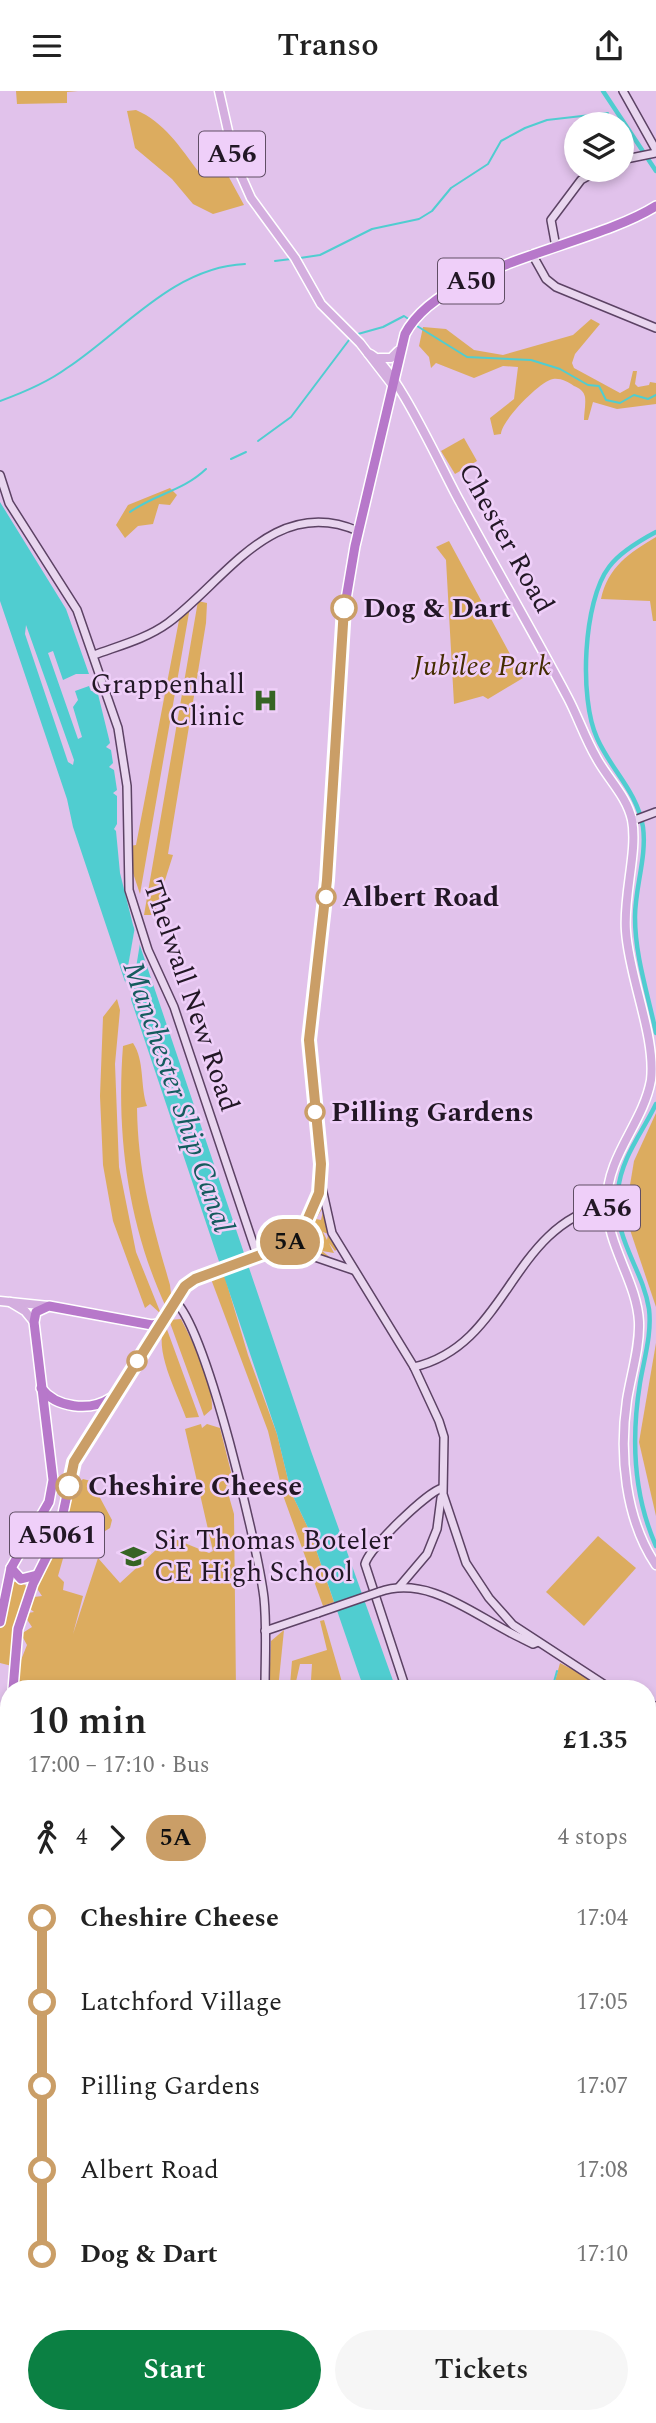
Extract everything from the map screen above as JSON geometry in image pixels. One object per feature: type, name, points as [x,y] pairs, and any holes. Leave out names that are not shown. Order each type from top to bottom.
[{"type":"highway","name":"A50","points":[[117,1392],[172,1305],[195,1280],[276,1252],[302,1229],[320,1201],[321,1180],[309,1053],[327,887],[345,599],[398,351],[408,328],[415,318],[446,294],[533,254],[616,226],[656,206]]},
{"type":"highway","name":"A50","points":[[383,425],[389,408],[392,381]]},
{"type":"highway","points":[[117,1392],[97,1405],[72,1405],[55,1401],[41,1387],[34,1322],[37,1310],[50,1306],[145,1324],[162,1323]]},
{"type":"highway","points":[[145,1324],[151,1329],[152,1338]]},
{"type":"highway","name":"A5061","points":[[0,1622],[11,1568],[49,1502],[53,1480],[41,1387]]},
{"type":"highway","name":"A5061","points":[[13,1680],[14,1651],[29,1593],[59,1532],[74,1462],[117,1392]]},
{"type":"highway","name":"A5061","points":[[49,1502],[58,1500],[66,1506]]},
{"type":"highway","name":"A5061","points":[[11,1568],[21,1579],[37,1575]]},
{"type":"highway","points":[[6,1587],[13,1582],[22,1582],[29,1593]]},
{"type":"main road","name":"A56","points":[[219,91],[235,162],[260,212],[295,258],[321,304],[392,381]]},
{"type":"main road","points":[[379,358],[391,358],[398,351]]},
{"type":"main road","name":"A56","points":[[368,353],[379,358],[392,381]]},
{"type":"main road","name":"Chester Road","points":[[392,381],[412,414]]},
{"type":"main road","name":"Chester Road","points":[[392,381],[570,702],[595,755],[638,819],[626,929],[633,980],[650,1045],[651,1077],[642,1107],[615,1156],[607,1205],[611,1236],[639,1321],[624,1425],[624,1460],[641,1535],[656,1565]]},
{"type":"main road","points":[[389,408],[395,401],[404,403]]},
{"type":"main road","points":[[3,1301],[50,1306]]},
{"type":"main road","points":[[3,1301],[23,1308],[34,1322]]},
{"type":"street","points":[[623,91],[656,151],[634,157]]},
{"type":"street","points":[[556,247],[551,220],[580,182]]},
{"type":"street","points":[[533,254],[546,279],[556,287],[656,328]]},
{"type":"street","name":"Thelwall New Road","points":[[0,475],[9,503],[77,610],[94,655],[123,751],[128,803],[128,877],[133,902],[155,967],[174,1007],[254,1260]]},
{"type":"street","points":[[94,655],[156,631],[249,549],[276,531],[314,524],[358,531]]},
{"type":"street","points":[[638,819],[656,812]]},
{"type":"street","points":[[320,1201],[326,1211],[332,1233],[414,1367],[444,1437],[442,1491],[437,1529],[428,1554],[399,1587]]},
{"type":"street","points":[[414,1367],[444,1357],[467,1343],[483,1324],[516,1273],[551,1234],[573,1217],[607,1205]]},
{"type":"street","points":[[276,1252],[312,1256],[354,1270]]},
{"type":"street","points":[[172,1305],[184,1313],[213,1388],[251,1529],[261,1575],[265,1621],[265,1680]]},
{"type":"street","points":[[442,1491],[456,1538],[472,1573],[505,1618],[597,1680]]},
{"type":"street","points":[[403,1680],[365,1564],[369,1555],[399,1524],[434,1492],[442,1491]]},
{"type":"street","points":[[265,1631],[399,1587],[427,1590],[520,1638],[533,1644],[539,1642]]},
{"type":"street","points":[[265,1621],[289,1622]]},
{"type":"green space","points":[[16,91],[78,91],[67,92],[67,103],[17,104]]},
{"type":"green space","points":[[136,110],[163,128],[198,171],[218,157],[244,205],[213,214],[193,204],[172,179],[135,148],[127,111]]},
{"type":"green space","points":[[591,319],[600,324],[575,354],[572,363],[574,368],[620,393],[629,388],[633,371],[637,371],[635,384],[638,387],[649,385],[650,382],[656,383],[656,404],[617,409],[593,402],[588,420],[584,420],[585,400],[582,391],[564,381],[553,379],[531,394],[507,420],[501,434],[494,435],[490,418],[514,399],[518,367],[503,366],[474,378],[436,363],[431,368],[429,357],[419,346],[423,327],[446,329],[474,350],[503,355],[573,335]]},
{"type":"green space","points":[[464,438],[477,461],[455,474],[441,451]]},
{"type":"green space","points":[[170,488],[177,495],[170,505],[159,504],[153,524],[138,526],[125,538],[116,525],[128,505]]},
{"type":"green space","points":[[656,537],[656,621],[653,621],[650,601],[601,599],[609,578],[621,562]]},
{"type":"green space","name":"Jubilee Park","points":[[449,541],[523,678],[488,699],[483,696],[454,704],[446,560],[436,547]]},
{"type":"green space","points":[[198,601],[207,603],[206,623],[168,854],[173,855],[154,915],[144,915]]},
{"type":"green space","points":[[190,607],[140,894],[131,867],[130,846],[136,845],[180,615]]},
{"type":"green space","points":[[117,999],[120,1010],[115,1064],[119,1167],[136,1252],[161,1314],[150,1304],[145,1308],[113,1221],[103,1165],[100,1096],[103,1017]]},
{"type":"green space","points":[[133,1043],[141,1066],[147,1106],[137,1108],[143,1176],[170,1285],[171,1294],[165,1305],[142,1243],[123,1145],[123,1046]]},
{"type":"green space","points":[[656,1113],[656,1307],[625,1215],[634,1161]]},
{"type":"green space","points":[[322,1209],[316,1219],[321,1220],[323,1211],[328,1234],[323,1232],[337,1249],[335,1251],[329,1243],[334,1253],[322,1251],[331,1258],[315,1254],[316,1250],[320,1250],[298,1243],[289,1249],[317,1210]]},
{"type":"green space","points":[[224,1274],[248,1355],[277,1434],[291,1492],[310,1532],[334,1602],[323,1606],[284,1498],[268,1431],[211,1279]]},
{"type":"green space","points":[[181,1319],[209,1386],[212,1409],[204,1416],[169,1320]]},
{"type":"green space","points":[[165,1324],[199,1417],[186,1418],[172,1383],[162,1345]]},
{"type":"green space","points":[[656,1343],[656,1516],[639,1442]]},
{"type":"green space","name":"Sir Thomas Boteler CE High School","points":[[201,1424],[202,1428],[207,1424],[220,1428],[234,1484],[226,1486],[234,1514],[236,1680],[15,1680],[27,1645],[21,1634],[32,1627],[26,1618],[28,1613],[34,1612],[29,1608],[34,1597],[42,1596],[36,1587],[55,1550],[64,1555],[58,1576],[64,1582],[63,1590],[83,1596],[73,1634],[98,1558],[120,1583],[170,1537],[209,1553],[213,1551],[185,1429]]},
{"type":"green space","points":[[83,1479],[91,1481],[112,1520],[110,1528],[92,1539],[87,1556],[71,1557],[57,1546],[75,1491]]},
{"type":"green space","points":[[598,1536],[636,1568],[584,1626],[546,1592]]},
{"type":"green space","points":[[22,1582],[28,1588],[12,1666],[0,1663],[0,1622],[8,1585]]},
{"type":"green space","points":[[324,1620],[341,1680],[311,1680],[312,1664],[300,1664],[296,1680],[290,1680],[292,1661],[327,1650],[320,1621]]},
{"type":"green space","points":[[284,1630],[279,1680],[269,1680],[271,1641]]},
{"type":"green space","points":[[560,1663],[593,1680],[555,1680]]},
{"type":"water","name":"Manchester Ship Canal","points":[[0,502],[66,609],[89,674],[76,674],[63,680],[53,651],[48,653],[78,739],[82,737],[73,707],[78,700],[75,691],[89,686],[91,691],[97,690],[110,743],[106,747],[111,750],[113,763],[109,767],[114,770],[117,790],[113,793],[117,796],[117,824],[114,829],[120,873],[133,925],[311,1451],[393,1680],[361,1680],[310,1532],[291,1492],[277,1434],[73,827],[67,799],[0,601]],"holes":[[[26,625],[74,760],[73,765],[68,762],[25,634]]]},
{"type":"pier","points":[[136,921],[141,937],[130,1005],[124,989]]},
{"type":"waterway","points":[[603,91],[656,171]]},
{"type":"waterway","points":[[300,258],[320,255],[372,229],[419,219],[432,211],[451,188],[488,164],[501,141],[525,128],[547,120],[564,118]]},
{"type":"waterway","points":[[275,261],[291,259]]},
{"type":"waterway","points":[[0,401],[35,387],[60,373],[150,304],[195,276],[219,268],[245,264]]},
{"type":"waterway","points":[[358,334],[383,327],[404,316],[410,320]]},
{"type":"waterway","points":[[417,326],[467,357],[531,360],[560,369],[588,385],[599,386],[606,400],[620,403],[634,395],[648,399],[656,395]]},
{"type":"waterway","points":[[258,441],[291,417],[349,340]]},
{"type":"waterway","points":[[231,459],[246,452]]},
{"type":"waterway","points":[[130,512],[188,482],[206,469]]},
{"type":"waterway","points":[[656,532],[619,556],[609,567],[600,583],[594,603],[586,651],[591,721],[603,750],[630,791],[643,827],[635,917],[640,961],[656,1033]]},
{"type":"waterway","points":[[656,1104],[623,1168],[618,1191],[620,1224],[645,1294],[650,1318],[637,1404],[635,1445],[638,1486],[656,1546]]},
{"type":"waterway","points":[[554,1680],[557,1671]]},
{"type":"bus line","name":"5A","points":[[69,1486],[74,1462],[185,1286],[195,1279],[276,1252],[306,1223],[319,1193],[321,1164],[309,1040],[327,880],[344,608]]},
{"type":"place","name":"Dog & Dart","points":[[344,608]]},
{"type":"place","name":"Grappenhall Clinic","points":[[265,700]]},
{"type":"place","name":"Albert Road","points":[[326,897]]},
{"type":"place","name":"Pilling Gardens","points":[[315,1112]]},
{"type":"place","name":"Cheshire Cheese","points":[[69,1486]]},
{"type":"place","name":"Sir Thomas Boteler CE High School","points":[[134,1556]]}]
